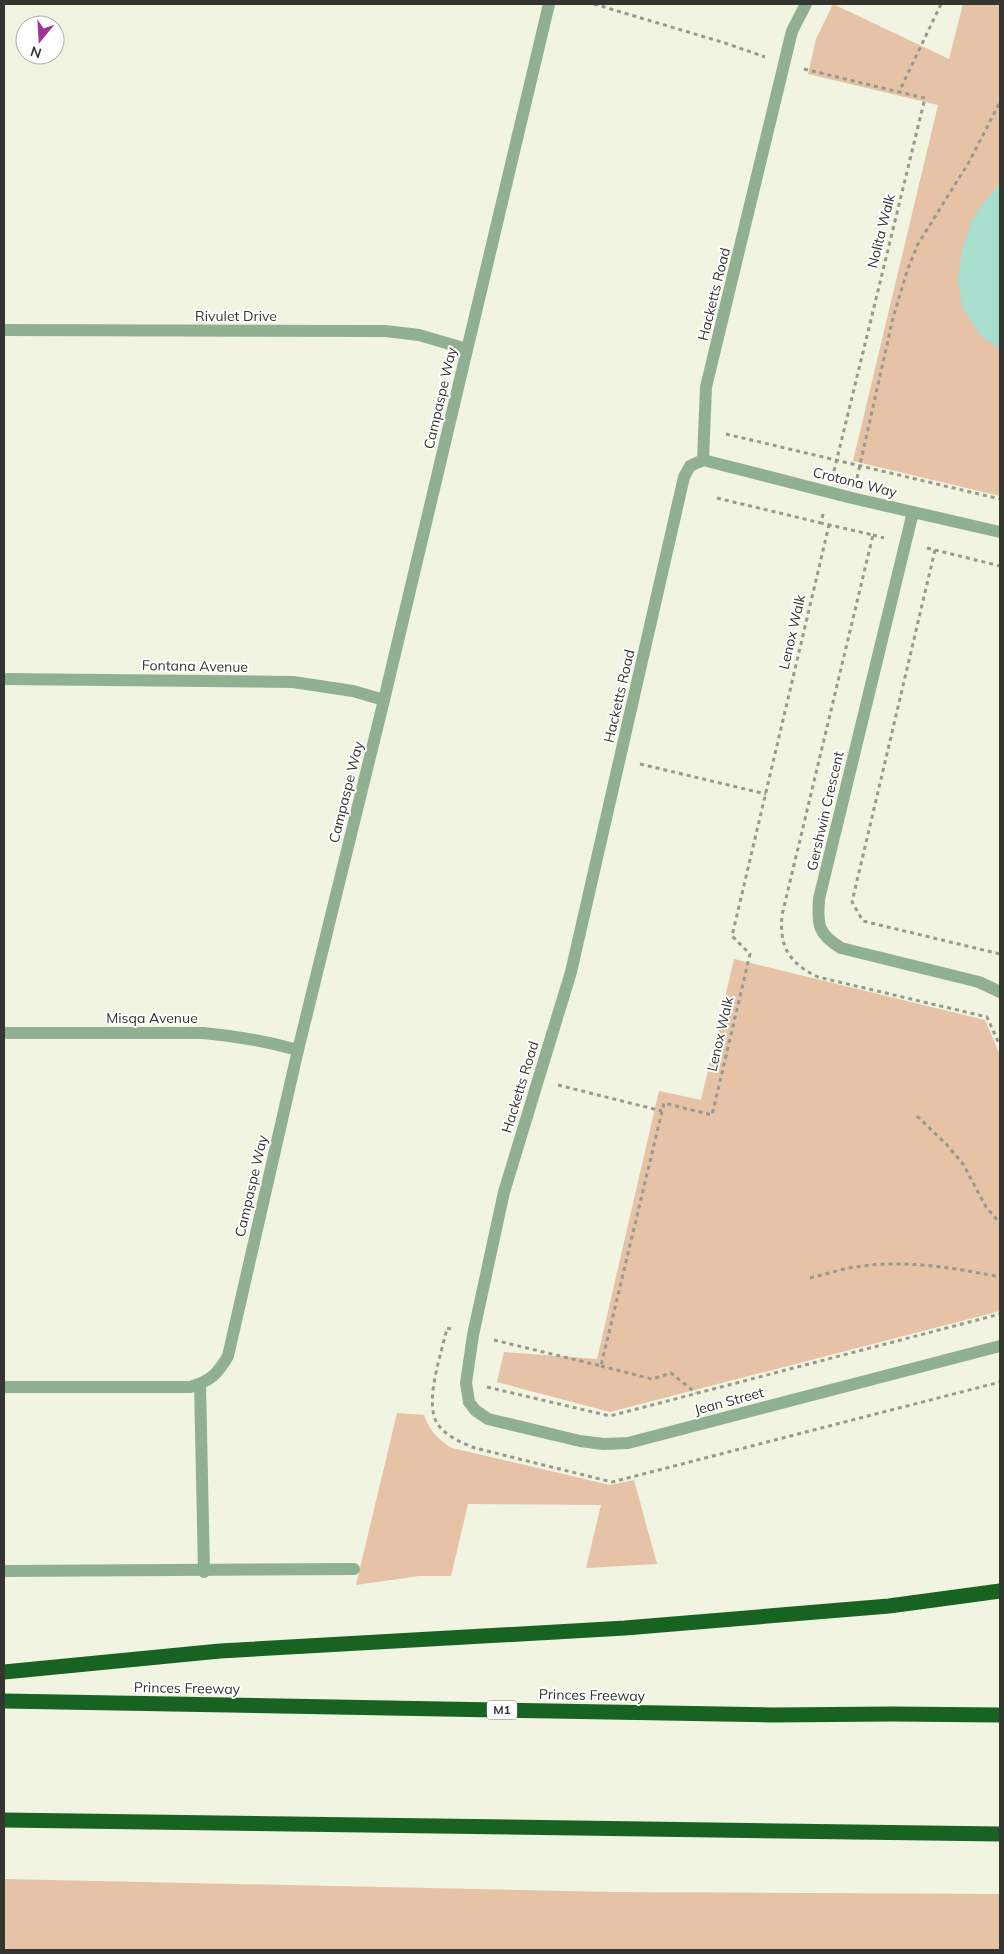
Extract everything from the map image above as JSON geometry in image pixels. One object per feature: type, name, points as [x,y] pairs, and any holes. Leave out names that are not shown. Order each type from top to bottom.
[{"type":"highway","points":[[4,1672],[220,1651],[635,1628],[889,1606],[1000,1591]]},
{"type":"highway","name":"Princes Freeway","points":[[4,1701],[762,1715],[1000,1715]]},
{"type":"highway","points":[[4,1820],[1000,1834]]},
{"type":"street","name":"Campaspe Way","points":[[4,1386],[190,1388],[211,1379],[220,1371],[228,1356],[298,1050],[384,700],[549,4]]},
{"type":"street","name":"Hacketts Road","points":[[469,1402],[466,1383],[473,1335],[504,1192],[571,972],[684,477],[690,466],[703,460],[706,387],[792,31],[806,4]]},
{"type":"street","name":"Rivulet Drive","points":[[4,330],[385,331],[419,335],[467,349]]},
{"type":"street","name":"Crotona Way","points":[[703,460],[852,498],[1000,532]]},
{"type":"street","name":"Gershwin Crescent","points":[[913,512],[819,899],[818,916],[820,929],[830,942],[841,948],[979,982],[1000,992]]},
{"type":"street","name":"Fontana Avenue","points":[[4,679],[293,682],[353,691],[384,700]]},
{"type":"street","name":"Misqa Avenue","points":[[4,1032],[203,1033],[241,1037],[298,1050]]},
{"type":"street","name":"Jean Street","points":[[469,1402],[475,1410],[488,1419],[603,1444],[628,1443],[1000,1346]]},
{"type":"street","points":[[200,1384],[204,1572]]},
{"type":"street","points":[[4,1572],[354,1570]]},
{"type":"path","points":[[594,4],[725,43],[785,64],[898,92],[941,4]]},
{"type":"path","name":"Nolita Walk","points":[[829,492],[925,98],[898,92]]},
{"type":"path","points":[[852,498],[893,318],[907,271],[918,244],[970,162],[1000,102]]},
{"type":"path","points":[[704,429],[1000,500]]},
{"type":"path","points":[[717,498],[821,523]]},
{"type":"path","name":"Lenox Walk","points":[[662,1111],[664,1103],[712,1115],[750,954],[732,936],[829,525]]},
{"type":"path","points":[[873,535],[1000,566]]},
{"type":"path","points":[[935,550],[852,902],[863,921],[1000,954]]},
{"type":"path","points":[[620,760],[766,794]]},
{"type":"path","points":[[538,1080],[662,1111],[601,1366]]},
{"type":"path","points":[[917,1116],[947,1145],[963,1164],[986,1207],[1000,1224]]},
{"type":"path","points":[[810,1278],[861,1266],[888,1264],[958,1268],[1000,1276]]},
{"type":"path","points":[[466,1383],[610,1416],[1000,1314]]},
{"type":"path","points":[[473,1335],[652,1379],[671,1373],[696,1393]]},
{"type":"shaded area","points":[[833,4],[949,59],[963,4],[1000,4],[1000,496],[853,461],[938,105],[808,74],[816,39]]},
{"type":"shaded area","points":[[734,959],[985,1020],[1000,1055],[1000,1311],[610,1412],[497,1382],[504,1352],[597,1359],[659,1091],[701,1100]]},
{"type":"shaded area","points":[[397,1413],[424,1415],[435,1434],[452,1448],[610,1485],[634,1480],[657,1564],[586,1568],[601,1505],[468,1504],[451,1576],[419,1576],[356,1585]]},
{"type":"shaded area","points":[[4,1879],[612,1892],[1000,1894],[1000,1950],[4,1950]]},
{"type":"water","points":[[1000,184],[1000,349],[980,335],[962,307],[958,281],[962,249],[972,220],[987,198]]}]
